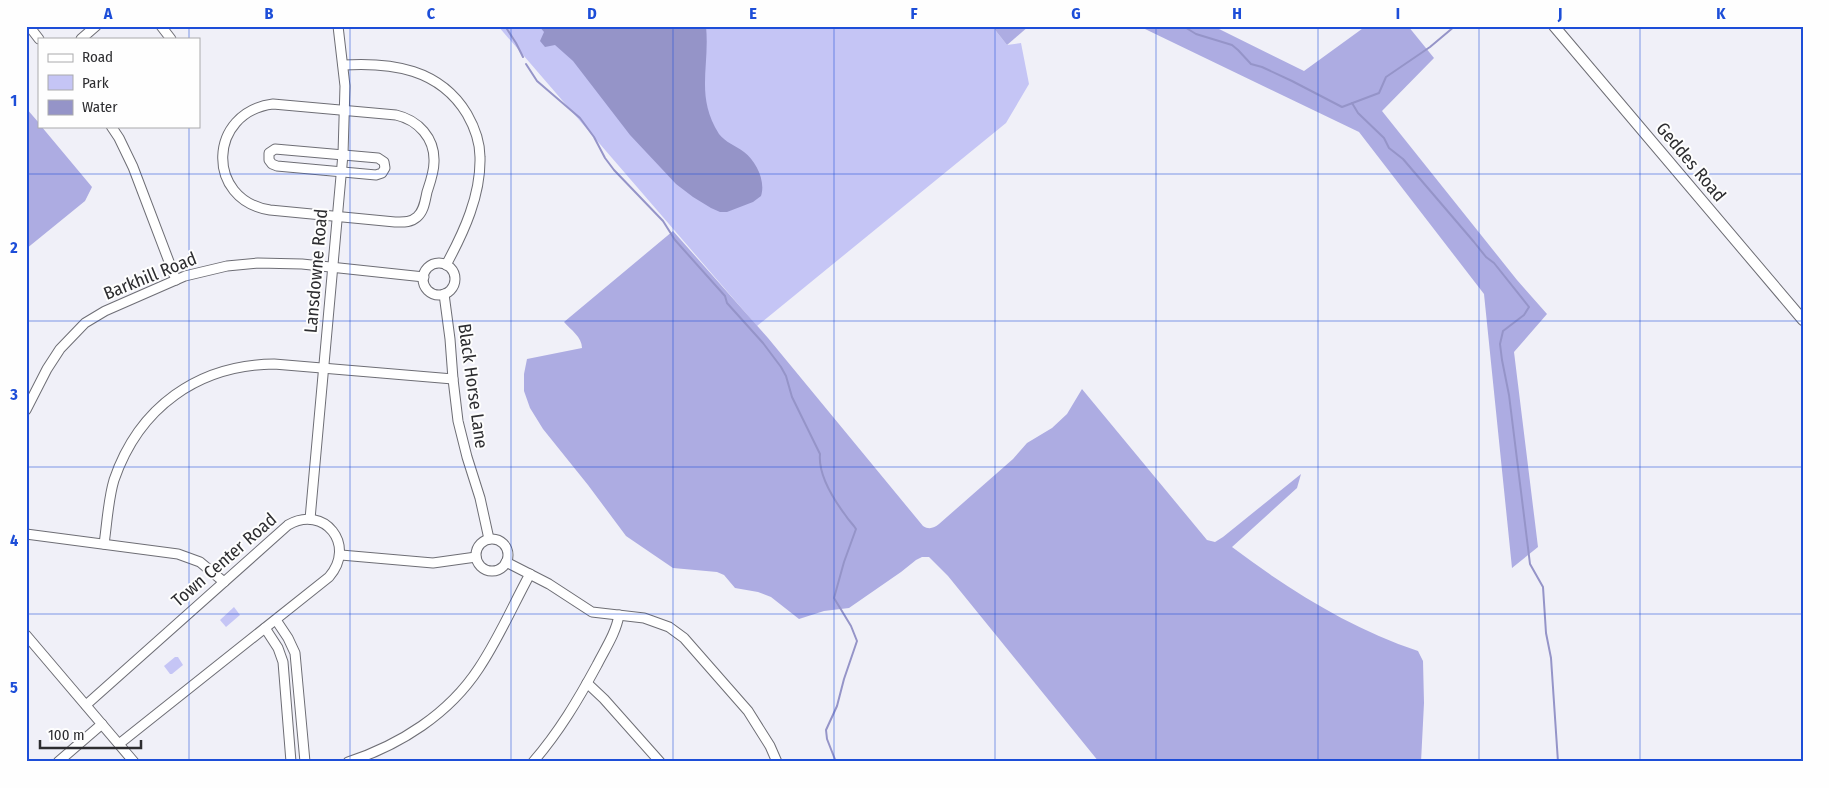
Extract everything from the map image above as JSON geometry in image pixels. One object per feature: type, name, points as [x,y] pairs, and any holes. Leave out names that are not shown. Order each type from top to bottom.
[{"type":"main road","name":"Geddes Road","points":[[1554,26],[1803,320]]},
{"type":"street","points":[[28,26],[38,38]]},
{"type":"street","points":[[82,38],[96,26]]},
{"type":"street","points":[[161,26],[170,38]]},
{"type":"street","name":"Lansdowne Road","points":[[310,519],[342,172],[345,110],[343,65],[338,26]]},
{"type":"street","points":[[343,65],[403,69],[433,79],[455,97],[472,122],[479,144],[478,183],[463,233],[446,265]]},
{"type":"street","points":[[273,104],[345,110],[396,115],[414,122],[423,130],[430,141],[434,162],[423,210],[415,219],[403,222],[270,210],[251,205],[239,196],[231,186],[222,164],[222,156],[226,138],[233,125],[244,114],[257,107],[273,104]]},
{"type":"street","points":[[112,128],[133,167],[176,280]]},
{"type":"street","points":[[278,149],[343,154],[380,159],[384,162],[385,168],[382,173],[376,174],[342,172],[274,165],[268,157],[271,151],[278,149]]},
{"type":"street","name":"Barkhill Road","points":[[26,410],[47,369],[60,349],[85,323],[105,311],[176,280],[211,269],[245,264],[272,263],[424,277]]},
{"type":"street","points":[[439,263],[446,265],[452,270],[455,279],[452,288],[444,294],[436,295],[424,285],[426,271],[432,265],[439,263]]},
{"type":"street","name":"Black Horse Lane","points":[[444,294],[453,379],[463,441],[480,498],[489,539]]},
{"type":"street","points":[[104,544],[114,482],[128,448],[146,422],[168,399],[197,381],[225,370],[274,364],[453,379]]},
{"type":"street","points":[[119,744],[329,577],[338,565],[340,555],[338,540],[332,531],[321,522],[310,519]]},
{"type":"street","name":"Town Center Road","points":[[86,705],[288,525],[298,520],[310,519]]},
{"type":"street","points":[[26,534],[154,550],[190,557],[208,568],[224,582]]},
{"type":"street","points":[[489,539],[496,539],[503,543],[508,553],[506,562],[497,569],[488,570],[480,565],[476,557],[476,551],[480,544],[489,539]]},
{"type":"street","points":[[340,555],[433,564],[476,557]]},
{"type":"street","points":[[506,562],[549,584],[592,612],[644,618],[659,623],[684,638],[748,711],[770,746],[777,762]]},
{"type":"street","points":[[348,762],[376,752],[405,737],[433,718],[458,694],[488,655],[530,574]]},
{"type":"street","points":[[533,762],[558,732],[587,684],[615,631],[620,615]]},
{"type":"street","points":[[276,620],[295,653],[305,762]]},
{"type":"street","points":[[265,628],[278,648],[283,662],[291,762]]},
{"type":"street","points":[[26,635],[134,762]]},
{"type":"street","points":[[587,684],[604,699],[660,762]]},
{"type":"street","points":[[58,762],[102,724]]},
{"type":"green space","points":[[498,26],[992,26],[1007,45],[1021,43],[1029,84],[1006,123],[757,326]]},
{"type":"green space","points":[[234,607],[240,615],[226,627],[220,620]]},
{"type":"green space","points":[[175,657],[178,657],[183,665],[170,674],[164,666]]},
{"type":"shaded area","points":[[992,26],[1029,26],[1007,45]]},
{"type":"shaded area","points":[[1122,26],[1213,26],[1304,71],[1366,26],[1408,26],[1434,58],[1382,111],[1517,280],[1547,314],[1514,352],[1538,547],[1512,568],[1484,294],[1359,132],[1145,29]]},
{"type":"shaded area","points":[[26,108],[38,122],[38,128],[43,128],[92,187],[85,201],[26,249]]},
{"type":"shaded area","points":[[673,231],[768,338],[923,526],[927,528],[935,527],[939,524],[1013,459],[1027,443],[1052,428],[1067,414],[1082,389],[1207,540],[1215,542],[1223,537],[1301,474],[1297,488],[1232,547],[1298,593],[1344,619],[1393,642],[1418,651],[1423,661],[1424,703],[1421,762],[1099,762],[948,576],[929,557],[922,557],[916,560],[849,608],[824,611],[799,619],[771,597],[758,592],[735,588],[724,575],[717,572],[673,568],[626,536],[543,429],[530,408],[524,391],[524,374],[527,359],[582,348],[578,337],[564,322]]},
{"type":"water","points":[[539,26],[706,26],[705,94],[707,107],[721,137],[744,152],[756,166],[762,184],[761,196],[753,202],[727,212],[720,212],[693,197],[676,184],[630,135],[573,61],[555,45],[545,47],[540,41],[544,32]]},
{"type":"waterway","points":[[505,26],[523,57]]},
{"type":"waterway","points":[[1183,26],[1196,34],[1232,45],[1251,64],[1292,81],[1342,107],[1379,93],[1386,77],[1430,47],[1455,26]]},
{"type":"waterway","points":[[526,64],[537,81],[580,118],[614,170],[663,221],[675,240],[725,296],[727,303],[763,343],[781,367],[786,376],[792,397],[820,454],[824,479],[837,503],[856,529],[834,598],[851,626],[857,641],[837,706],[826,730],[827,739],[836,762]]},
{"type":"waterway","points":[[1352,103],[1358,113],[1384,138],[1389,148],[1403,159],[1486,257],[1494,263],[1529,307],[1524,315],[1503,331],[1500,344],[1509,395],[1530,564],[1543,587],[1546,633],[1551,658],[1558,762]]}]
